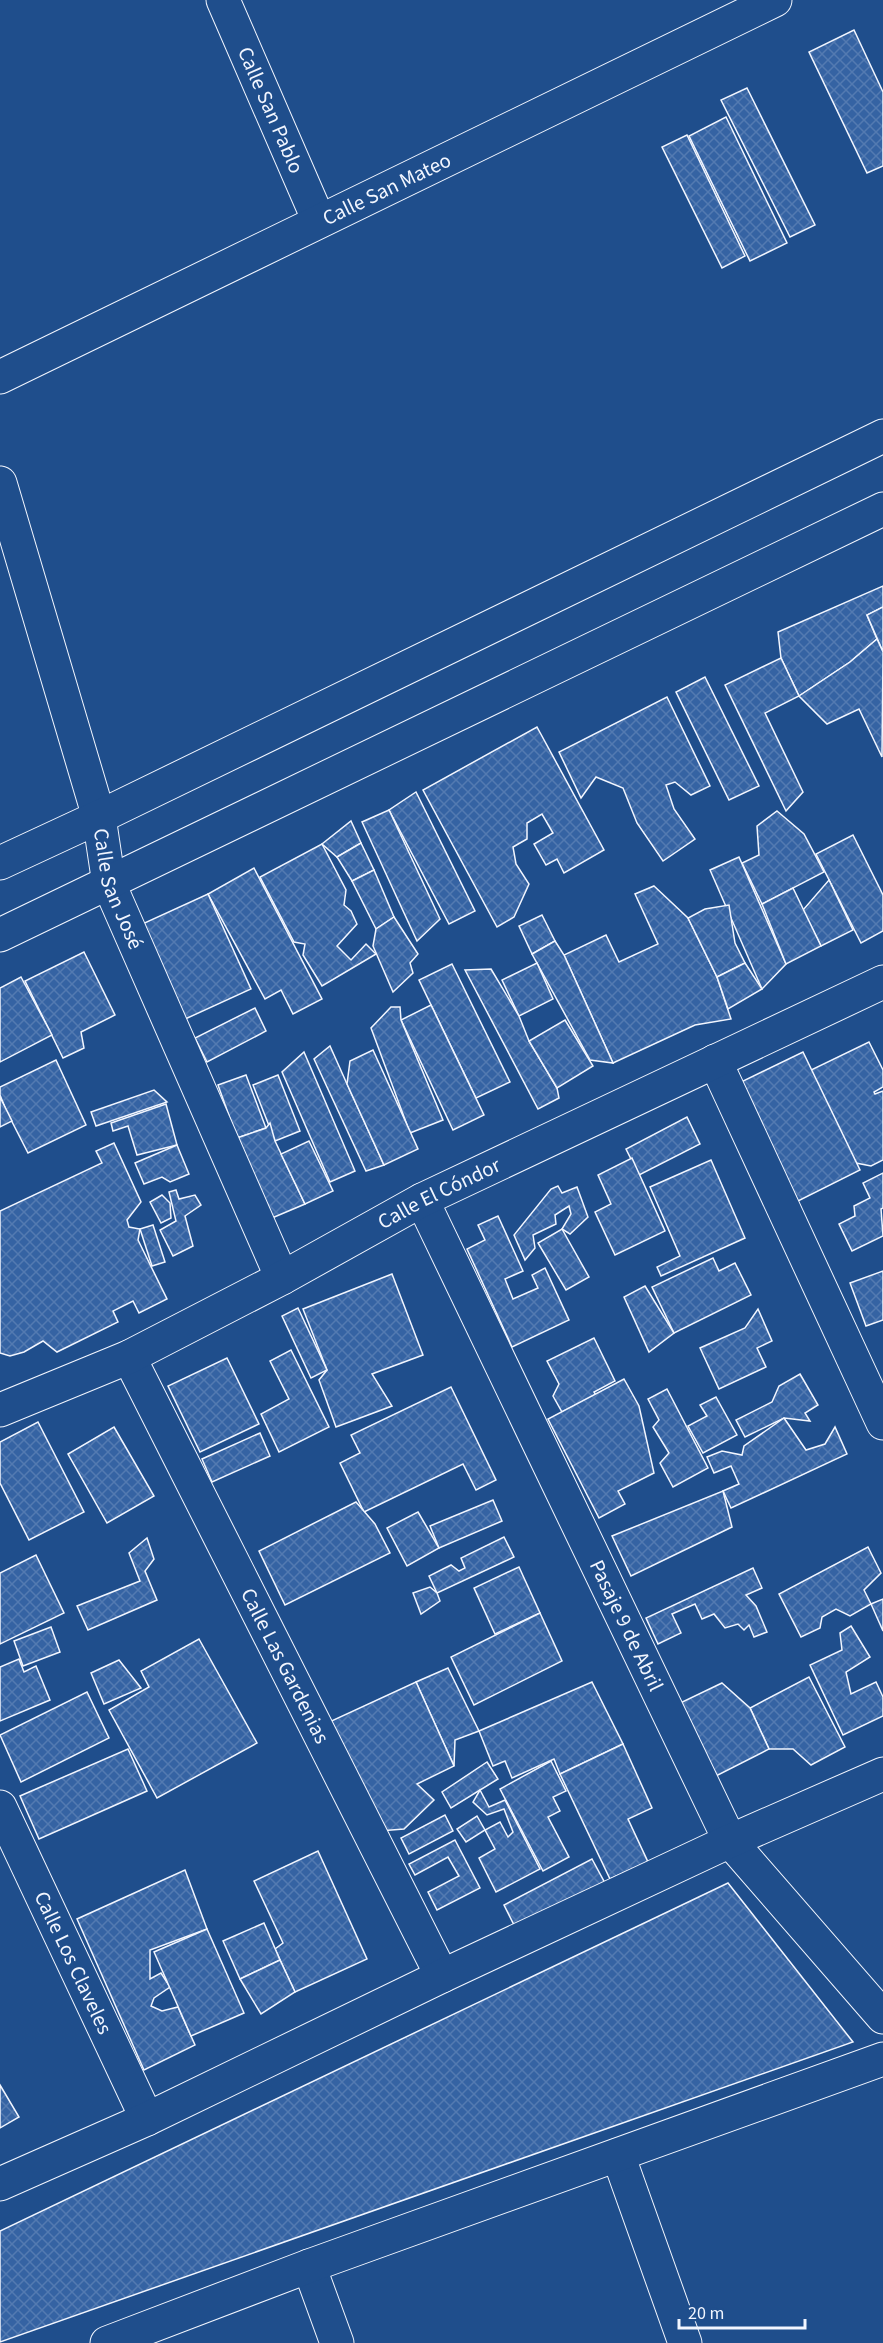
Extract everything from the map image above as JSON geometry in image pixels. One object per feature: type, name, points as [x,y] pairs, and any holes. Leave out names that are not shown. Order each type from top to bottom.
[{"type":"street","name":"Calle San Pablo","points":[[223,0],[320,221]]},
{"type":"street","name":"Calle San Mateo","points":[[0,377],[775,0]]},
{"type":"street","points":[[0,863],[883,436]]},
{"type":"street","name":"Calle San José","points":[[0,483],[99,817],[109,884],[282,1278]]},
{"type":"street","points":[[0,936],[883,509]]},
{"type":"street","name":"Calle El Cóndor","points":[[0,1410],[129,1357],[282,1278],[422,1200],[883,982]]},
{"type":"street","points":[[715,1061],[883,1423]]},
{"type":"street","name":"Pasaje 9 de Abril","points":[[422,1200],[730,1841],[883,2017]]},
{"type":"street","name":"Calle Las Gardenias","points":[[129,1357],[442,1976]]},
{"type":"street","points":[[0,2184],[147,2119],[442,1976],[730,1841],[883,1774]]},
{"type":"street","name":"Calle Los Claveles","points":[[0,1807],[147,2119]]},
{"type":"street","points":[[107,2343],[309,2266],[883,2059]]},
{"type":"street","points":[[618,2156],[685,2343]]},
{"type":"street","points":[[309,2266],[337,2343]]},
{"type":"building","points":[[854,30],[883,92],[883,166],[867,173],[809,52]]},
{"type":"building","points":[[747,88],[815,225],[790,237],[721,100]]},
{"type":"building","points":[[726,117],[787,243],[750,261],[689,136]]},
{"type":"building","points":[[687,135],[745,256],[722,268],[662,147]]},
{"type":"building","points":[[883,586],[883,607],[867,615],[877,639],[850,662],[799,696],[781,658],[778,632]]},
{"type":"building","points":[[883,607],[883,652],[867,615]]},
{"type":"building","points":[[877,639],[883,652],[882,757],[859,709],[827,724],[799,696],[850,662]]},
{"type":"building","points":[[781,658],[799,696],[765,713],[803,792],[786,811],[725,685]]},
{"type":"building","points":[[705,677],[759,786],[729,800],[676,692]]},
{"type":"building","points":[[667,697],[710,786],[691,795],[675,782],[666,785],[674,809],[695,839],[663,861],[637,823],[623,788],[596,777],[581,798],[559,752]]},
{"type":"building","points":[[537,727],[604,850],[564,873],[557,859],[546,865],[534,844],[553,833],[542,814],[527,823],[527,839],[513,847],[516,864],[529,884],[514,917],[497,927],[423,790]]},
{"type":"building","points":[[416,792],[475,911],[449,924],[389,810]]},
{"type":"building","points":[[389,810],[440,919],[417,941],[362,822]]},
{"type":"building","points":[[777,811],[804,834],[824,872],[762,904],[742,863],[759,855],[757,826]]},
{"type":"building","points":[[351,821],[361,843],[337,857],[322,844]]},
{"type":"building","points":[[853,835],[883,895],[883,931],[861,943],[816,854]]},
{"type":"building","points":[[361,843],[374,870],[352,881],[337,857]]},
{"type":"building","points":[[322,844],[346,890],[344,905],[351,911],[357,924],[337,946],[351,960],[366,944],[376,954],[322,986],[303,955],[305,944],[294,942],[260,877]]},
{"type":"building","points":[[739,857],[786,964],[762,989],[710,870]]},
{"type":"building","points":[[254,868],[322,999],[293,1014],[281,990],[265,999],[208,894]]},
{"type":"building","points":[[374,870],[394,917],[376,929],[352,881]]},
{"type":"building","points":[[829,880],[853,930],[821,946],[803,910]]},
{"type":"building","points":[[654,886],[688,918],[717,977],[731,1019],[695,1025],[613,1063],[564,955],[606,935],[619,962],[658,944],[635,894]]},
{"type":"building","points":[[793,888],[821,946],[786,964],[762,904]]},
{"type":"building","points":[[208,894],[251,989],[183,1020],[140,925]]},
{"type":"building","points":[[729,905],[735,943],[745,963],[717,977],[688,918],[705,909]]},
{"type":"building","points":[[542,915],[555,941],[532,954],[519,926]]},
{"type":"building","points":[[394,917],[418,954],[410,963],[413,973],[393,992],[373,946],[376,929]]},
{"type":"building","points":[[555,941],[564,955],[613,1063],[590,1060],[532,954]]},
{"type":"building","points":[[84,952],[115,1015],[81,1032],[84,1048],[63,1058],[25,981]]},
{"type":"building","points":[[537,963],[553,999],[519,1016],[502,980]]},
{"type":"building","points":[[745,963],[762,989],[728,1009],[717,977]]},
{"type":"building","points":[[452,964],[510,1082],[476,1098],[419,980]]},
{"type":"building","points":[[491,969],[557,1088],[559,1098],[538,1109],[465,970]]},
{"type":"building","points":[[21,977],[52,1035],[0,1062],[0,988]]},
{"type":"building","points":[[431,1005],[484,1115],[453,1130],[401,1020]]},
{"type":"building","points":[[391,1007],[400,1007],[401,1020],[443,1120],[410,1133],[371,1028]]},
{"type":"building","points":[[255,1008],[266,1031],[207,1062],[195,1038]]},
{"type":"building","points":[[565,1020],[593,1066],[557,1088],[529,1041]]},
{"type":"building","points":[[869,1042],[883,1070],[883,1087],[874,1092],[875,1094],[883,1091],[883,1160],[871,1166],[856,1163],[811,1070]]},
{"type":"building","points":[[330,1046],[384,1165],[366,1171],[314,1059]]},
{"type":"building","points":[[373,1050],[418,1149],[384,1165],[347,1084],[350,1061]]},
{"type":"building","points":[[304,1052],[355,1171],[330,1182],[282,1072]]},
{"type":"building","points":[[803,1052],[860,1170],[798,1201],[741,1082]]},
{"type":"building","points":[[56,1060],[86,1125],[28,1153],[6,1110],[0,1095],[0,1087]]},
{"type":"building","points":[[246,1075],[266,1128],[237,1138],[218,1085]]},
{"type":"building","points":[[278,1075],[300,1131],[275,1141],[253,1085]]},
{"type":"building","points":[[154,1090],[167,1102],[96,1126],[91,1112]]},
{"type":"building","points":[[0,1097],[12,1121],[0,1127]]},
{"type":"building","points":[[166,1104],[177,1145],[137,1155],[128,1126],[113,1131],[111,1123]]},
{"type":"building","points":[[687,1117],[700,1144],[639,1175],[626,1149]]},
{"type":"building","points":[[270,1123],[275,1141],[305,1204],[272,1218],[237,1138],[266,1128]]},
{"type":"building","points":[[309,1141],[333,1191],[305,1204],[281,1154]]},
{"type":"building","points":[[114,1143],[141,1202],[127,1220],[129,1227],[140,1229],[138,1240],[167,1299],[139,1313],[133,1301],[113,1311],[118,1322],[57,1352],[43,1341],[24,1352],[10,1356],[0,1353],[0,1211],[102,1163],[96,1151]]},
{"type":"building","points":[[177,1145],[189,1174],[170,1182],[162,1177],[144,1184],[135,1163]]},
{"type":"building","points":[[632,1158],[665,1231],[615,1255],[595,1212],[611,1204],[598,1175]]},
{"type":"building","points":[[711,1160],[745,1238],[661,1276],[657,1267],[680,1256],[650,1187]]},
{"type":"building","points":[[883,1173],[883,1208],[881,1209],[883,1236],[852,1251],[839,1224],[855,1216],[854,1206],[870,1198],[863,1183]]},
{"type":"building","points":[[558,1186],[562,1193],[577,1187],[588,1217],[570,1234],[562,1229],[571,1214],[569,1206],[555,1215],[556,1224],[533,1235],[535,1248],[525,1260],[514,1235],[551,1189]]},
{"type":"building","points":[[176,1190],[179,1199],[195,1195],[201,1205],[185,1216],[193,1246],[173,1256],[160,1230],[176,1221],[169,1192]]},
{"type":"building","points":[[162,1195],[170,1203],[171,1218],[161,1223],[150,1202]]},
{"type":"building","points":[[498,1216],[523,1271],[505,1279],[513,1299],[538,1288],[532,1275],[545,1268],[569,1320],[512,1347],[467,1249],[485,1240],[478,1225]]},
{"type":"building","points":[[153,1225],[165,1262],[152,1266],[140,1229]]},
{"type":"building","points":[[562,1229],[589,1277],[566,1290],[538,1243]]},
{"type":"building","points":[[713,1258],[719,1271],[735,1263],[751,1295],[674,1333],[652,1287]]},
{"type":"building","points":[[883,1271],[883,1320],[866,1326],[850,1283]]},
{"type":"building","points":[[392,1274],[423,1355],[372,1374],[392,1406],[336,1427],[319,1380],[327,1370],[303,1309]]},
{"type":"building","points":[[645,1286],[674,1333],[649,1352],[624,1297]]},
{"type":"building","points":[[298,1308],[327,1370],[311,1378],[282,1316]]},
{"type":"building","points":[[758,1309],[772,1341],[757,1348],[766,1367],[719,1389],[700,1348],[745,1328]]},
{"type":"building","points":[[594,1338],[615,1381],[594,1392],[596,1395],[562,1412],[553,1396],[559,1384],[547,1361]]},
{"type":"building","points":[[291,1350],[329,1427],[279,1452],[261,1414],[289,1399],[270,1361]]},
{"type":"building","points":[[227,1358],[259,1424],[200,1452],[168,1386]]},
{"type":"building","points":[[800,1374],[818,1405],[805,1413],[810,1421],[784,1418],[745,1437],[736,1420],[772,1402],[779,1386]]},
{"type":"building","points":[[624,1379],[639,1406],[654,1473],[618,1491],[625,1504],[599,1518],[548,1419]]},
{"type":"building","points":[[451,1387],[496,1480],[476,1490],[463,1464],[364,1512],[340,1463],[360,1453],[351,1435]]},
{"type":"building","points":[[667,1389],[708,1468],[673,1487],[660,1463],[669,1453],[653,1427],[659,1420],[648,1399]]},
{"type":"building","points":[[716,1397],[737,1435],[703,1453],[688,1426],[707,1416],[700,1405]]},
{"type":"building","points":[[784,1418],[806,1450],[825,1444],[835,1427],[847,1454],[731,1508],[723,1491],[739,1484],[731,1466],[714,1473],[707,1457],[722,1451],[742,1455],[744,1446]]},
{"type":"building","points":[[38,1422],[84,1512],[29,1540],[0,1483],[0,1442]]},
{"type":"building","points":[[114,1427],[154,1496],[107,1523],[68,1454]]},
{"type":"building","points":[[260,1433],[270,1456],[212,1482],[202,1459]]},
{"type":"building","points":[[723,1491],[732,1527],[631,1576],[612,1536]]},
{"type":"building","points":[[493,1500],[502,1521],[439,1548],[430,1526]]},
{"type":"building","points":[[356,1502],[375,1524],[390,1553],[285,1605],[259,1551]]},
{"type":"building","points":[[418,1512],[439,1548],[407,1566],[387,1528]]},
{"type":"building","points":[[504,1537],[514,1557],[437,1593],[429,1576],[451,1565],[459,1571],[465,1568],[461,1558]]},
{"type":"building","points":[[147,1538],[154,1559],[145,1571],[157,1600],[88,1630],[77,1606],[140,1581],[129,1553]]},
{"type":"building","points":[[868,1547],[881,1573],[864,1590],[871,1604],[850,1616],[836,1609],[822,1617],[820,1628],[801,1637],[779,1594]]},
{"type":"building","points":[[36,1555],[64,1613],[0,1644],[0,1573]]},
{"type":"building","points":[[519,1567],[540,1613],[495,1634],[474,1588]]},
{"type":"building","points":[[753,1568],[762,1588],[746,1595],[756,1606],[767,1632],[754,1637],[749,1625],[744,1630],[738,1624],[725,1628],[714,1614],[702,1619],[695,1604],[672,1614],[681,1633],[658,1644],[646,1618]]},
{"type":"building","points":[[430,1587],[437,1593],[440,1601],[421,1614],[413,1593]]},
{"type":"building","points":[[883,1599],[883,1631],[871,1604]]},
{"type":"building","points":[[540,1613],[562,1661],[474,1705],[451,1657]]},
{"type":"building","points":[[851,1626],[870,1657],[846,1672],[851,1694],[876,1682],[883,1697],[883,1716],[843,1735],[810,1665],[842,1650],[840,1633]]},
{"type":"building","points":[[51,1627],[60,1652],[23,1666],[14,1641]]},
{"type":"building","points":[[199,1639],[257,1743],[157,1798],[109,1710],[149,1687],[141,1671]]},
{"type":"building","points":[[19,1659],[24,1672],[36,1666],[50,1700],[0,1721],[0,1667]]},
{"type":"building","points":[[119,1660],[141,1688],[104,1704],[91,1673]]},
{"type":"building","points":[[448,1668],[479,1731],[455,1740],[454,1766],[416,1682]]},
{"type":"building","points":[[809,1677],[845,1747],[811,1765],[793,1749],[769,1749],[750,1708]]},
{"type":"building","points":[[416,1682],[454,1766],[417,1784],[434,1800],[404,1829],[379,1831],[327,1723]]},
{"type":"building","points":[[592,1682],[623,1744],[560,1774],[554,1759],[512,1778],[505,1761],[493,1766],[479,1731]]},
{"type":"building","points":[[722,1683],[750,1708],[769,1749],[714,1777],[678,1704]]},
{"type":"building","points":[[87,1692],[109,1738],[21,1782],[0,1735]]},
{"type":"building","points":[[623,1744],[652,1808],[628,1819],[648,1862],[610,1879],[560,1774]]},
{"type":"building","points":[[128,1749],[147,1791],[39,1839],[20,1796]]},
{"type":"building","points":[[551,1761],[566,1791],[553,1797],[560,1811],[548,1817],[569,1857],[543,1871],[500,1789]]},
{"type":"building","points":[[487,1762],[498,1779],[451,1808],[442,1792]]},
{"type":"building","points":[[480,1790],[489,1807],[505,1800],[540,1869],[496,1892],[479,1858],[495,1849],[485,1830],[500,1822],[508,1837],[513,1832],[504,1809],[487,1815],[473,1802]]},
{"type":"building","points":[[445,1815],[453,1831],[409,1854],[401,1838]]},
{"type":"building","points":[[477,1816],[485,1830],[466,1842],[457,1829]]},
{"type":"building","points":[[455,1840],[480,1888],[437,1910],[428,1892],[459,1876],[448,1857],[415,1875],[409,1864]]},
{"type":"building","points":[[318,1851],[367,1959],[295,1992],[275,1949],[283,1943],[254,1881]]},
{"type":"building","points":[[592,1859],[606,1885],[517,1931],[504,1905]]},
{"type":"building","points":[[185,1870],[207,1929],[150,1950],[150,1979],[161,1973],[170,1987],[154,1998],[151,2006],[162,2011],[178,2007],[195,2045],[144,2070],[77,1919]]},
{"type":"building","points":[[728,1883],[853,2042],[0,2342],[0,2231]]},
{"type":"building","points":[[264,1923],[280,1960],[240,1979],[223,1941]]},
{"type":"building","points":[[207,1929],[244,2013],[191,2036],[154,1952]]},
{"type":"building","points":[[280,1960],[295,1992],[261,2014],[240,1979]]},
{"type":"building","points":[[0,2085],[19,2117],[0,2128]]}]
